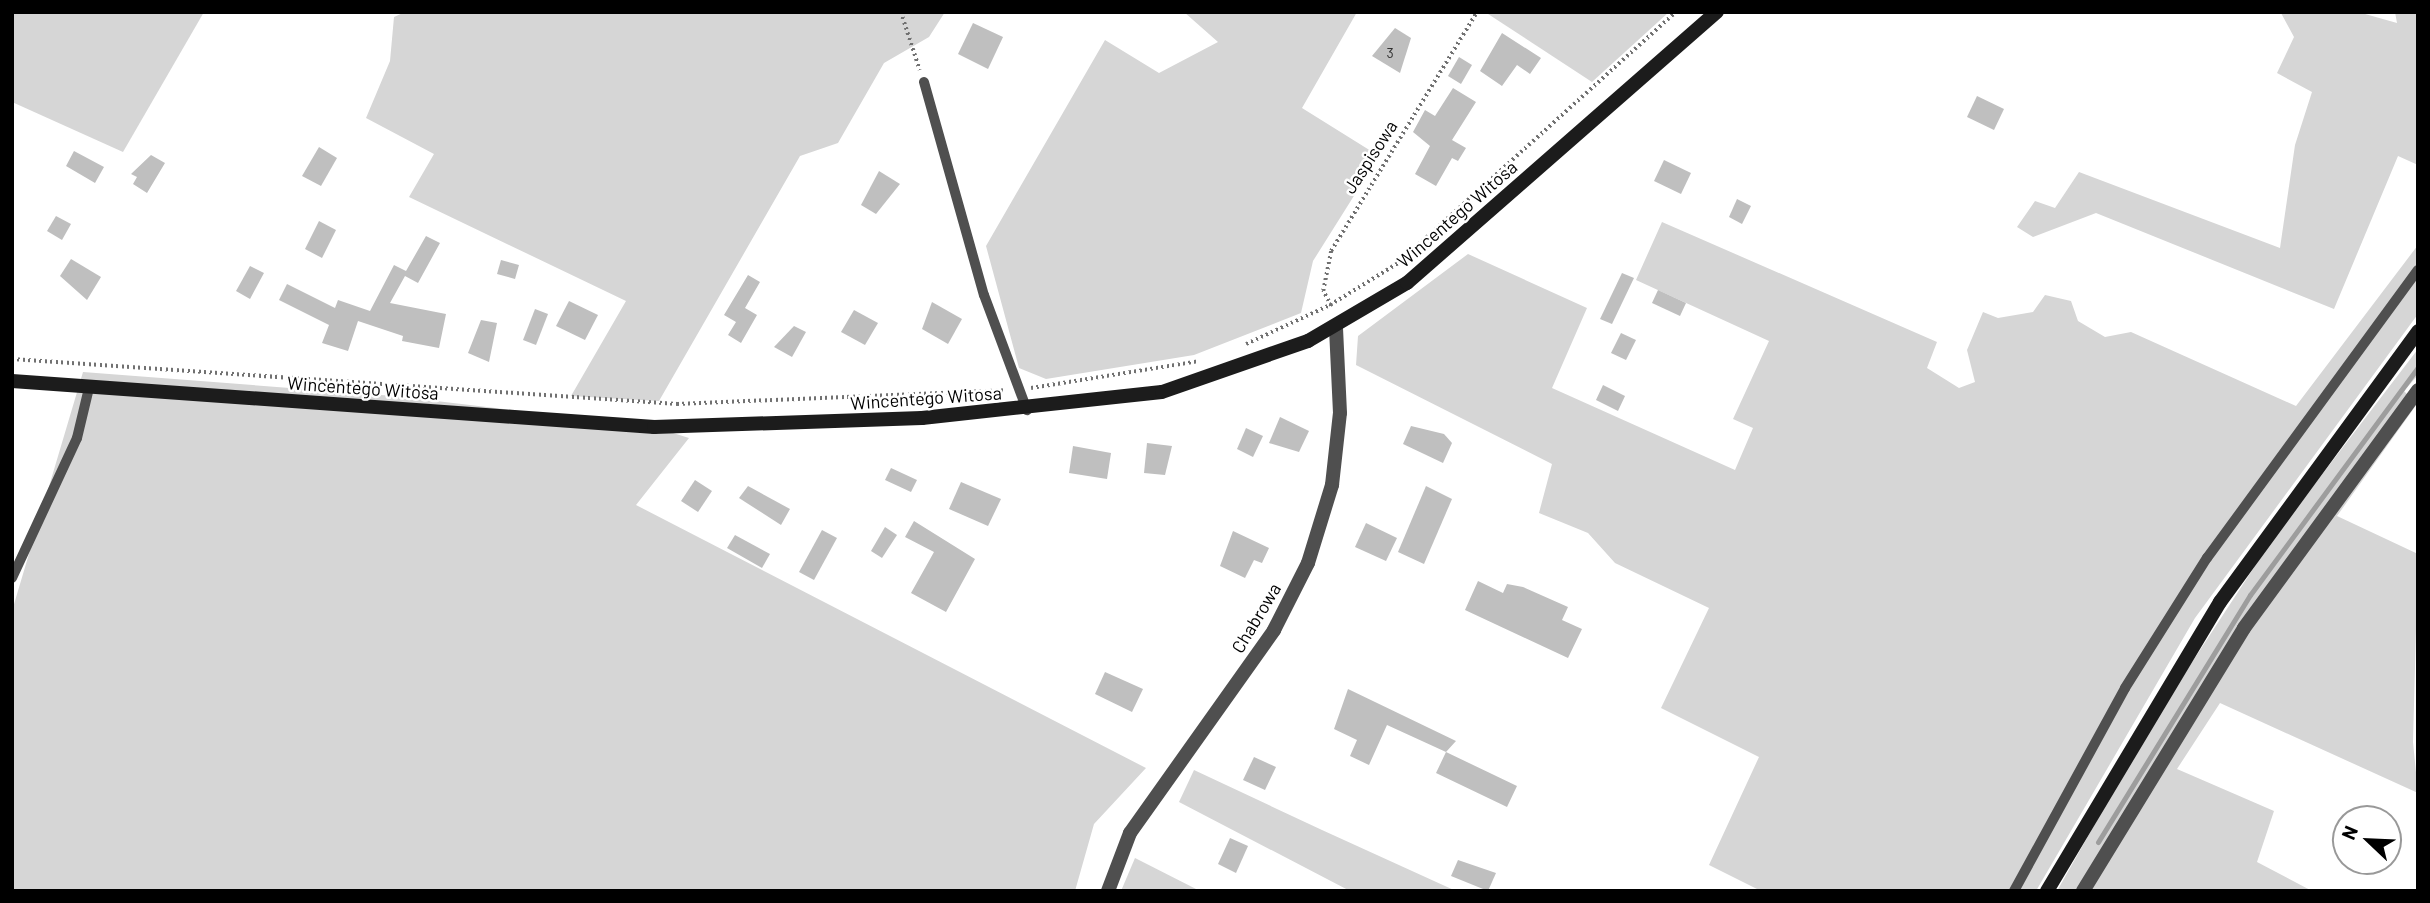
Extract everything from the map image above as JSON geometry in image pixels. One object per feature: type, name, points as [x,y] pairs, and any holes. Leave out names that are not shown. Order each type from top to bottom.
[{"type":"main road","name":"Wincentego Witosa","points":[[12,380],[89,388],[654,427],[799,426],[1027,410],[1201,382],[1336,328],[1407,283],[1480,225],[1593,117],[1717,12]]},
{"type":"main road","points":[[2047,891],[2220,602],[2418,331]]},
{"type":"street","name":"Chabrowa","points":[[1108,891],[1130,833],[1268,640],[1308,564],[1332,485],[1340,413],[1336,328]]},
{"type":"street","points":[[2083,891],[2244,628],[2418,390]]},
{"type":"lane","points":[[924,82],[984,295],[1022,389],[1027,410]]},
{"type":"lane","points":[[2014,891],[2118,699],[2207,558],[2418,270]]},
{"type":"lane","points":[[12,578],[77,438],[89,388]]},
{"type":"path","points":[[901,12],[924,82]]},
{"type":"path","name":"Jaspisowa","points":[[1336,328],[1323,291],[1331,251],[1477,12]]},
{"type":"path","points":[[1236,348],[1330,305],[1442,228],[1676,12]]},
{"type":"path","points":[[12,359],[677,404],[1022,389],[1205,359]]},
{"type":"shaded area","points":[[12,12],[204,12],[123,152],[12,102]]},
{"type":"shaded area","points":[[405,12],[945,12],[929,37],[884,63],[838,143],[800,156],[659,401],[571,396],[626,301],[409,197],[434,154],[366,118],[390,61],[394,17]]},
{"type":"shaded area","points":[[1184,12],[1357,12],[1302,108],[1379,156],[1313,261],[1301,313],[1194,355],[1046,379],[1019,368],[986,246],[1105,40],[1159,73],[1218,42]]},
{"type":"shaded area","points":[[1485,12],[1669,12],[1592,82]]},
{"type":"shaded area","points":[[2358,12],[2397,23],[2395,12],[2418,12],[2418,165],[2398,156],[2334,309],[2096,213],[2033,237],[2017,227],[2035,201],[2055,208],[2079,172],[2280,248],[2295,145],[2312,92],[2277,73],[2294,37],[2281,13]]},
{"type":"shaded area","points":[[1662,222],[1937,342],[1927,368],[1959,388],[1975,382],[1967,350],[1983,312],[1998,318],[2033,312],[2045,295],[2071,301],[2078,321],[2105,337],[2131,332],[2296,406],[2418,245],[2418,314],[2195,618],[2036,891],[1761,891],[1709,865],[1759,757],[1661,708],[1709,608],[1615,563],[1588,533],[1539,513],[1552,464],[1356,365],[1358,336],[1468,254],[1587,308],[1552,388],[1735,470],[1753,428],[1733,419],[1769,341],[1636,280]]},
{"type":"shaded area","points":[[2418,349],[2418,375],[2404,391],[2417,404],[2337,516],[2418,554],[2413,742],[2418,793],[2220,703],[2177,769],[2274,811],[2257,862],[2312,891],[2057,891],[2151,725],[2272,540]]},
{"type":"shaded area","points":[[83,372],[394,396],[654,427],[689,438],[636,505],[1146,768],[1094,824],[1075,891],[12,891],[12,611]]},
{"type":"shaded area","points":[[1194,770],[1456,891],[1350,891],[1179,802]]},
{"type":"shaded area","points":[[1135,858],[1200,891],[1121,891]]},
{"type":"building","points":[[973,23],[1003,37],[988,69],[958,54]]},
{"type":"building","points":[[1395,28],[1411,38],[1400,73],[1372,56]]},
{"type":"building","points":[[1502,33],[1541,58],[1530,74],[1517,65],[1502,86],[1480,71]]},
{"type":"building","points":[[1459,57],[1472,65],[1461,84],[1448,76]]},
{"type":"building","points":[[1453,88],[1476,102],[1452,140],[1466,148],[1458,161],[1452,158],[1436,186],[1415,174],[1430,146],[1413,132],[1425,110],[1435,116]]},
{"type":"building","points":[[1977,96],[2004,109],[1994,130],[1967,117]]},
{"type":"building","points":[[319,147],[337,158],[321,186],[302,176]]},
{"type":"building","points":[[74,151],[104,167],[95,183],[66,166]]},
{"type":"building","points":[[151,155],[165,163],[147,193],[133,184],[137,177],[131,174]]},
{"type":"building","points":[[1664,160],[1691,173],[1681,194],[1654,181]]},
{"type":"building","points":[[879,171],[900,184],[876,214],[861,205]]},
{"type":"building","points":[[1737,199],[1751,206],[1742,224],[1729,217]]},
{"type":"building","points":[[56,216],[71,224],[62,240],[47,231]]},
{"type":"building","points":[[319,221],[336,230],[322,258],[305,249]]},
{"type":"building","points":[[426,236],[440,243],[418,283],[405,276],[390,303],[446,314],[439,348],[402,341],[403,336],[358,321],[348,351],[322,343],[329,325],[279,300],[287,284],[335,308],[338,300],[370,311],[394,265],[406,271]]},
{"type":"building","points":[[71,259],[101,277],[87,300],[60,276]]},
{"type":"building","points":[[501,260],[519,265],[515,279],[497,274]]},
{"type":"building","points":[[250,266],[264,273],[250,299],[236,291]]},
{"type":"building","points":[[1622,273],[1634,278],[1612,324],[1600,319]]},
{"type":"building","points":[[748,275],[760,282],[745,308],[757,315],[741,343],[728,335],[736,322],[724,315]]},
{"type":"building","points":[[1658,290],[1686,303],[1680,316],[1652,303]]},
{"type":"building","points":[[569,301],[598,315],[585,340],[556,326]]},
{"type":"building","points":[[932,302],[962,319],[948,344],[922,329]]},
{"type":"building","points":[[535,309],[548,314],[536,345],[523,340]]},
{"type":"building","points":[[854,310],[878,323],[865,345],[841,332]]},
{"type":"building","points":[[481,320],[497,323],[489,362],[468,353]]},
{"type":"building","points":[[794,326],[806,332],[792,357],[774,347]]},
{"type":"building","points":[[1621,333],[1636,340],[1626,360],[1611,353]]},
{"type":"building","points":[[1603,385],[1625,396],[1618,411],[1596,400]]},
{"type":"building","points":[[1280,417],[1309,431],[1299,452],[1269,443]]},
{"type":"building","points":[[1411,426],[1444,434],[1452,443],[1443,463],[1403,444]]},
{"type":"building","points":[[1246,428],[1263,436],[1253,457],[1237,449]]},
{"type":"building","points":[[1147,443],[1172,446],[1165,475],[1144,473]]},
{"type":"building","points":[[1073,446],[1111,453],[1107,479],[1069,473]]},
{"type":"building","points":[[891,468],[917,480],[911,492],[885,480]]},
{"type":"building","points":[[695,480],[712,491],[698,512],[681,501]]},
{"type":"building","points":[[961,482],[1001,499],[988,526],[949,509]]},
{"type":"building","points":[[748,486],[790,509],[781,525],[739,498]]},
{"type":"building","points":[[1426,486],[1452,499],[1424,564],[1398,552]]},
{"type":"building","points":[[914,521],[975,559],[946,612],[911,593],[934,552],[905,537]]},
{"type":"building","points":[[1366,523],[1397,538],[1386,561],[1355,547]]},
{"type":"building","points":[[885,527],[897,535],[882,558],[871,551]]},
{"type":"building","points":[[822,530],[837,538],[814,580],[799,572]]},
{"type":"building","points":[[1233,531],[1269,548],[1262,563],[1254,560],[1245,578],[1220,566]]},
{"type":"building","points":[[735,535],[770,554],[762,568],[727,548]]},
{"type":"building","points":[[1478,581],[1503,593],[1507,584],[1523,587],[1568,607],[1562,620],[1582,629],[1568,658],[1465,610]]},
{"type":"building","points":[[1105,672],[1143,689],[1132,712],[1095,694]]},
{"type":"building","points":[[1348,689],[1456,741],[1446,752],[1387,725],[1369,765],[1350,756],[1357,740],[1334,729]]},
{"type":"building","points":[[1446,752],[1517,786],[1507,807],[1436,773]]},
{"type":"building","points":[[1254,757],[1276,767],[1265,790],[1243,780]]},
{"type":"building","points":[[1230,838],[1248,846],[1236,873],[1218,864]]},
{"type":"building","points":[[1458,860],[1496,873],[1488,891],[1451,876]]},
{"type":"waterway","points":[[2098,842],[2250,595],[2418,367]]}]
